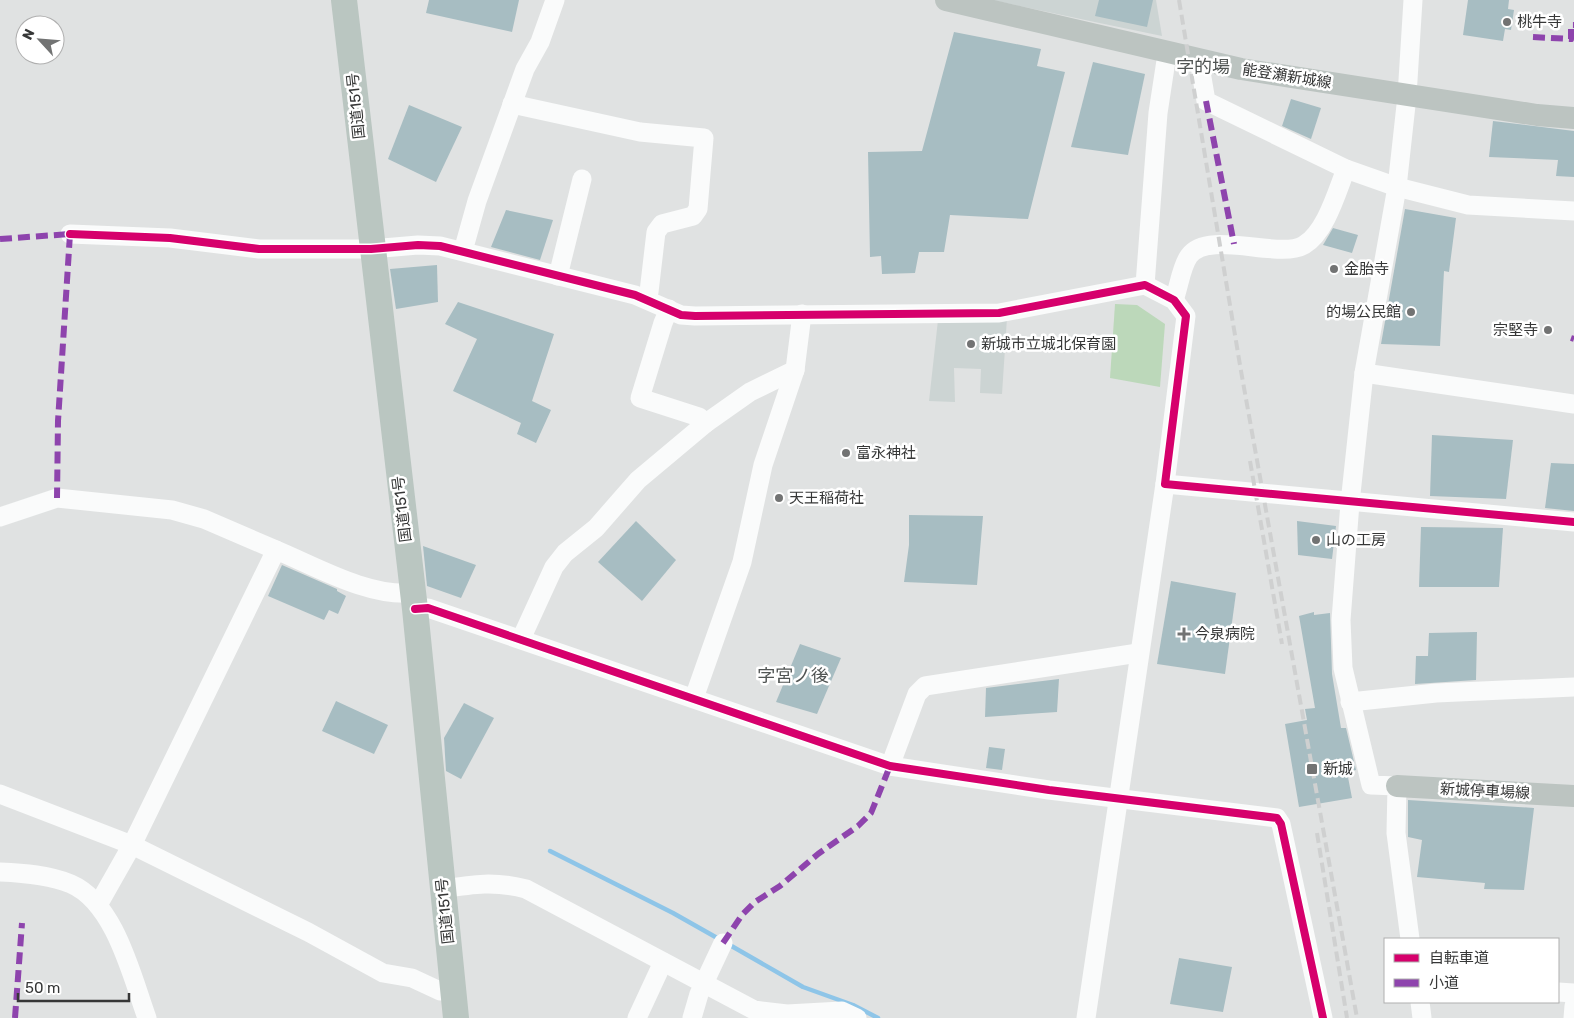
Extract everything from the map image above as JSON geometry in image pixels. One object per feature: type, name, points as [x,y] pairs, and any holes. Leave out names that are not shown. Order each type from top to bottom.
[{"type":"highway","name":"国道151号","points":[[344,0],[371,249],[414,601],[456,1018]]},
{"type":"main road","name":"能登瀬新城線","points":[[946,0],[1167,54],[1241,69],[1407,96],[1537,115],[1574,118]]},
{"type":"main road","name":"新城停車場線","points":[[1397,786],[1574,796]]},
{"type":"street","points":[[463,251],[477,202],[512,104],[525,69],[540,42],[555,0]]},
{"type":"street","points":[[1410,938],[1396,833],[1397,786],[1371,785],[1343,668],[1341,620],[1350,503],[1364,374],[1397,188],[1407,96],[1413,0]]},
{"type":"street","points":[[1145,285],[1158,113],[1167,54]]},
{"type":"street","points":[[1199,60],[1206,101],[1346,169],[1397,188],[1468,205],[1574,211]]},
{"type":"street","points":[[512,104],[640,132],[704,138],[698,209],[693,216],[662,224],[656,232],[649,292],[646,299]]},
{"type":"street","points":[[1174,300],[1189,256],[1197,248],[1234,244],[1294,250],[1305,245],[1320,231],[1346,169]]},
{"type":"street","points":[[558,276],[582,179]]},
{"type":"street","points":[[70,234],[170,238],[259,249],[371,249],[418,244],[463,251],[646,299],[682,315],[695,316],[999,313],[1145,285],[1174,300],[1186,316],[1164,484],[1086,1018]]},
{"type":"street","points":[[669,309],[640,398],[699,417],[706,423]]},
{"type":"street","points":[[694,698],[742,562],[763,464],[795,370],[802,314]]},
{"type":"street","points":[[521,639],[554,567],[565,553],[596,528],[638,480],[706,423],[750,392],[795,370]]},
{"type":"street","points":[[1364,374],[1574,404]]},
{"type":"street","points":[[1164,484],[1350,503],[1574,522]]},
{"type":"street","points":[[0,517],[57,498],[172,510],[204,519],[370,589],[400,594],[428,608],[890,766],[1277,818],[1283,834],[1323,1018]]},
{"type":"street","points":[[98,905],[132,845],[276,550]]},
{"type":"street","points":[[890,766],[918,694],[925,686],[1138,653]]},
{"type":"street","points":[[1350,702],[1436,693],[1574,687]]},
{"type":"street","points":[[0,794],[132,845],[308,932],[383,973],[412,978],[440,991],[453,990]]},
{"type":"street","points":[[0,872],[44,876],[72,884],[98,905],[116,936],[147,1018]]},
{"type":"street","points":[[443,889],[496,883],[526,889],[754,1010],[787,1016],[842,1011],[857,1018]]},
{"type":"street","points":[[692,1018],[703,983],[723,943]]},
{"type":"street","points":[[636,1018],[663,962]]},
{"type":"street","points":[[1559,992],[1574,993]]},
{"type":"street","points":[[1420,1003],[1422,1018]]},
{"type":"street","points":[[1573,1018],[1574,1006]]},
{"type":"shaded area","points":[[992,0],[1156,0],[1162,36],[1090,21]]},
{"type":"shaded area","name":"新城市立城北保育園","points":[[1007,318],[1002,394],[980,393],[981,369],[954,368],[955,402],[929,401],[938,320]]},
{"type":"green space","points":[[1115,304],[1137,305],[1165,324],[1160,387],[1110,378]]},
{"type":"building","points":[[429,0],[519,0],[512,32],[426,13]]},
{"type":"building","points":[[1099,0],[1153,0],[1147,27],[1095,16]]},
{"type":"building","points":[[1468,0],[1509,0],[1508,9],[1514,10],[1511,30],[1505,29],[1503,41],[1463,35]]},
{"type":"building","points":[[954,32],[1041,49],[1037,66],[1065,72],[1028,219],[950,215],[944,252],[919,252],[915,273],[882,274],[881,256],[870,257],[868,152],[922,151]]},
{"type":"building","points":[[1093,62],[1145,74],[1128,155],[1071,147]]},
{"type":"building","points":[[1291,99],[1321,108],[1311,139],[1282,126]]},
{"type":"building","points":[[409,105],[462,127],[436,182],[388,159]]},
{"type":"building","points":[[1493,121],[1574,131],[1574,177],[1556,176],[1558,160],[1489,157]]},
{"type":"building","points":[[1405,209],[1456,218],[1449,272],[1444,271],[1440,346],[1381,344]]},
{"type":"building","points":[[506,210],[553,220],[540,260],[491,247]]},
{"type":"building","points":[[1333,228],[1358,235],[1352,253],[1323,245]]},
{"type":"building","points":[[437,265],[438,302],[396,309],[390,269]]},
{"type":"building","points":[[458,302],[554,334],[532,401],[551,410],[536,443],[517,434],[521,423],[453,391],[477,339],[445,324]]},
{"type":"building","points":[[1432,435],[1513,440],[1506,499],[1430,496]]},
{"type":"building","points":[[1551,463],[1574,464],[1574,511],[1545,508]]},
{"type":"building","points":[[909,515],[983,516],[977,585],[904,582],[909,545]]},
{"type":"building","points":[[636,521],[676,560],[642,601],[598,562]]},
{"type":"building","name":"山の工房","points":[[1297,521],[1336,526],[1332,559],[1298,555]]},
{"type":"building","points":[[1421,527],[1503,528],[1499,587],[1419,587]]},
{"type":"building","points":[[423,546],[476,565],[461,598],[427,586]]},
{"type":"building","points":[[282,565],[337,589],[337,591],[346,596],[338,614],[329,610],[324,620],[268,596]]},
{"type":"building","points":[[1171,581],[1236,593],[1225,674],[1157,664]]},
{"type":"building","points":[[1314,612],[1314,615],[1330,613],[1332,674],[1341,728],[1346,728],[1356,770],[1347,772],[1352,798],[1299,807],[1285,724],[1307,720],[1305,709],[1315,708],[1299,616]]},
{"type":"building","points":[[1477,632],[1476,680],[1415,684],[1416,656],[1428,656],[1429,633]]},
{"type":"building","points":[[800,644],[841,658],[817,714],[776,702]]},
{"type":"building","points":[[1059,679],[1057,712],[985,717],[986,688]]},
{"type":"building","points":[[336,701],[388,725],[374,754],[322,731]]},
{"type":"building","points":[[464,703],[494,718],[461,779],[446,771],[444,738]]},
{"type":"building","points":[[989,747],[1005,749],[1002,770],[986,768]]},
{"type":"building","points":[[1408,800],[1534,808],[1524,890],[1484,889],[1485,883],[1417,877],[1422,840],[1408,837]]},
{"type":"building","points":[[1179,958],[1232,967],[1223,1012],[1170,1004]]},
{"type":"waterway","points":[[550,851],[673,913],[719,939]]},
{"type":"waterway","points":[[728,944],[803,987],[853,1005],[878,1018]]},
{"type":"railway","points":[[1179,0],[1241,371],[1357,1018]]},
{"type":"railway","points":[[1250,461],[1282,644]]},
{"type":"railway","points":[[1317,833],[1347,1018]]},
{"type":"marked path","points":[[1533,37],[1571,39],[1571,25],[1574,25]]},
{"type":"marked path","points":[[1206,101],[1234,244]]},
{"type":"marked path","points":[[0,239],[70,234],[58,421],[57,498]]},
{"type":"marked path","points":[[723,943],[742,915],[755,902],[780,886],[818,854],[858,826],[871,813],[890,766]]},
{"type":"marked path","points":[[15,1018],[22,923]]},
{"type":"cycle path","points":[[70,234],[170,238],[259,249],[371,249],[418,245],[440,246],[635,295],[681,315],[695,316],[999,313],[1145,285],[1174,300],[1186,316],[1165,484],[1574,522]]},
{"type":"cycle path","points":[[415,609],[428,608],[890,766],[1049,790],[1277,818],[1281,824],[1323,1018]]},
{"type":"place","name":"桃牛寺","points":[[1507,22]]},
{"type":"place","name":"金胎寺","points":[[1334,269]]},
{"type":"place","name":"的場公民館","points":[[1411,312]]},
{"type":"place","name":"宗堅寺","points":[[1548,330]]},
{"type":"place","name":"新城市立城北保育園","points":[[971,344]]},
{"type":"place","name":"富永神社","points":[[846,453]]},
{"type":"place","name":"天王稲荷社","points":[[779,498]]},
{"type":"place","name":"山の工房","points":[[1316,540]]},
{"type":"place","name":"今泉病院","points":[[1184,634]]},
{"type":"place","name":"新城","points":[[1312,769]]},
{"type":"district","name":"字的場","points":[[1203,67]]},
{"type":"district","name":"字宮ノ後","points":[[793,676]]}]
